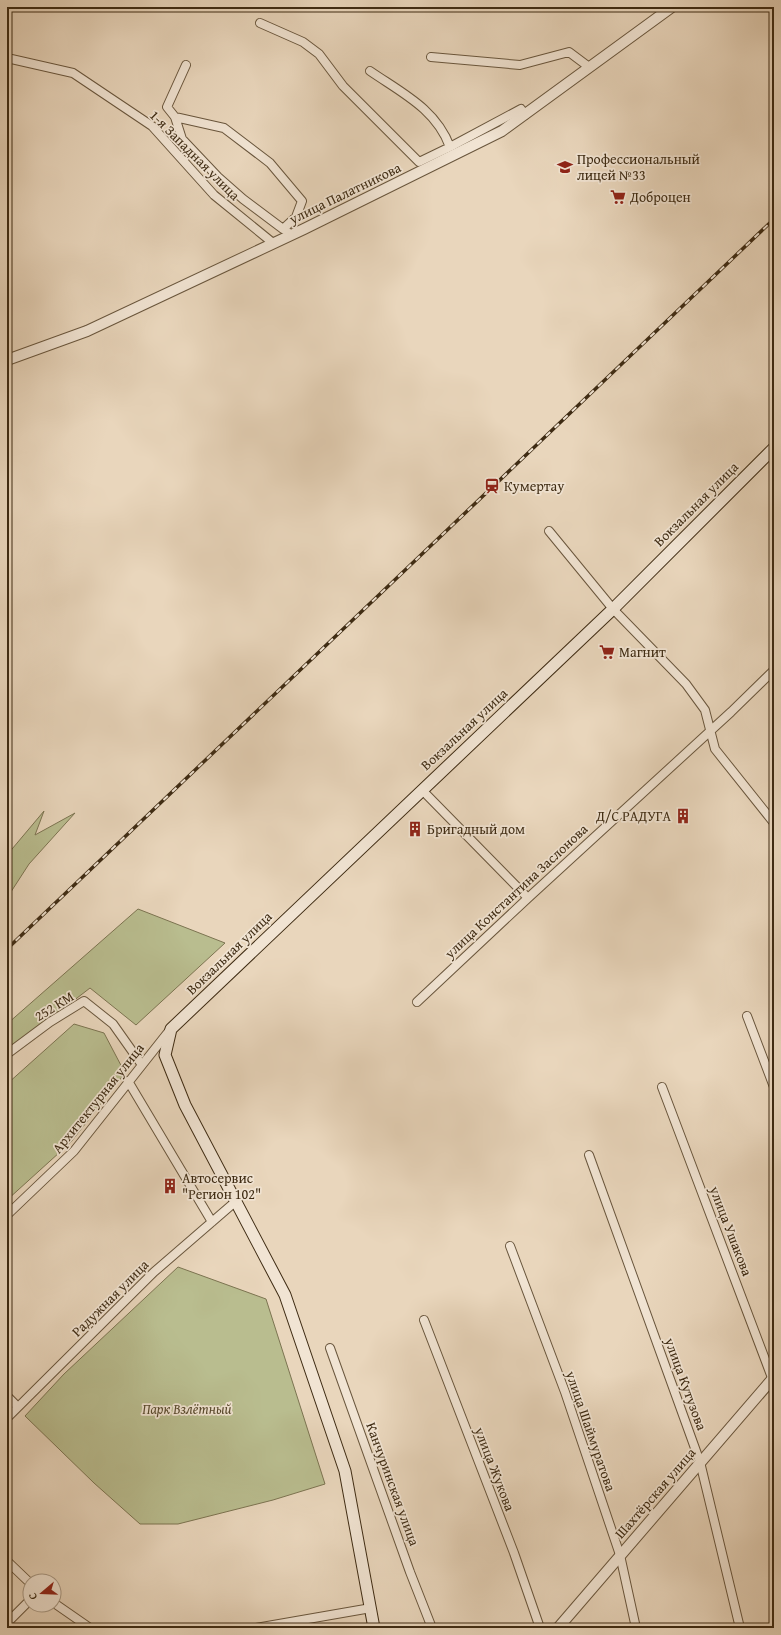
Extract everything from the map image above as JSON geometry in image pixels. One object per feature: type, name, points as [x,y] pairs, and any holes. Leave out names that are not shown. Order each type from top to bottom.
[{"type":"main road","name":"Вокзальная улица","points":[[171,1029],[613,609],[774,448]]},
{"type":"main road","points":[[171,1029],[165,1055],[185,1105],[285,1294],[345,1471],[374,1628]]},
{"type":"street","name":"улица Палатникова","points":[[7,360],[87,331],[273,243],[288,232],[502,132],[672,7]]},
{"type":"street","points":[[260,23],[303,42],[318,54],[343,86],[419,162],[520,109],[525,115]]},
{"type":"street","points":[[431,57],[520,65],[569,52],[589,67]]},
{"type":"street","name":"1-я Западная улица","points":[[7,58],[73,73],[152,126],[214,195],[273,243]]},
{"type":"street","points":[[175,117],[224,128],[270,163],[302,201],[288,232],[243,199],[218,177],[182,139],[175,117],[167,107],[186,65]]},
{"type":"street","points":[[370,71],[426,109],[444,132],[450,147]]},
{"type":"street","points":[[548,531],[613,609],[686,684],[705,710],[711,729],[715,750],[774,823]]},
{"type":"street","name":"улица Константина Заслонова","points":[[417,1002],[774,670]]},
{"type":"street","points":[[422,790],[528,898]]},
{"type":"street","name":"252 КМ","points":[[7,1054],[50,1022],[84,1001],[114,1024],[142,1065]]},
{"type":"street","points":[[747,1016],[774,1086]]},
{"type":"street","name":"Архитектурная улица","points":[[7,1215],[74,1151],[128,1081],[171,1029]]},
{"type":"street","points":[[128,1081],[212,1222]]},
{"type":"street","name":"улица Ушакова","points":[[662,1087],[774,1380]]},
{"type":"street","name":"улица Кутузова","points":[[589,1156],[700,1462],[740,1628]]},
{"type":"street","name":"Радужная улица","points":[[7,1418],[154,1272],[235,1202]]},
{"type":"street","name":"улица Шаймуратова","points":[[510,1246],[565,1392],[620,1555],[636,1628]]},
{"type":"street","name":"улица Жукова","points":[[424,1320],[514,1553],[540,1628]]},
{"type":"street","name":"Канчуринская улица","points":[[330,1348],[410,1572],[432,1628]]},
{"type":"street","name":"Шахтёрская улица","points":[[558,1628],[700,1462],[774,1380]]},
{"type":"street","points":[[7,1396],[18,1407]]},
{"type":"street","points":[[7,1561],[22,1575]]},
{"type":"street","points":[[7,1623],[22,1608]]},
{"type":"street","points":[[256,1628],[371,1608]]},
{"type":"street","points":[[62,1609],[90,1628]]},
{"type":"green space","points":[[44,811],[35,835],[75,813],[29,864],[7,898],[7,855]]},
{"type":"green space","points":[[138,909],[225,943],[136,1025],[90,988],[7,1052],[7,1024]]},
{"type":"green space","points":[[74,1024],[104,1033],[125,1073],[71,1142],[7,1200],[7,1084]]},
{"type":"green space","name":"Парк Взлётный","points":[[178,1267],[266,1299],[325,1484],[273,1500],[178,1524],[140,1524],[94,1483],[25,1416],[64,1374]]},
{"type":"railway","points":[[7,949],[774,219]]},
{"type":"place","name":"Профессиональный лицей №33","points":[[565,167]]},
{"type":"place","name":"Доброцен","points":[[618,197]]},
{"type":"place","name":"Кумертау","points":[[492,486]]},
{"type":"place","name":"Магнит","points":[[607,652]]},
{"type":"place","name":"Д/С РАДУГА","points":[[683,816]]},
{"type":"place","name":"Бригадный дом","points":[[415,829]]},
{"type":"place","name":"Автосервис \"Регион 102\"","points":[[170,1186]]}]
